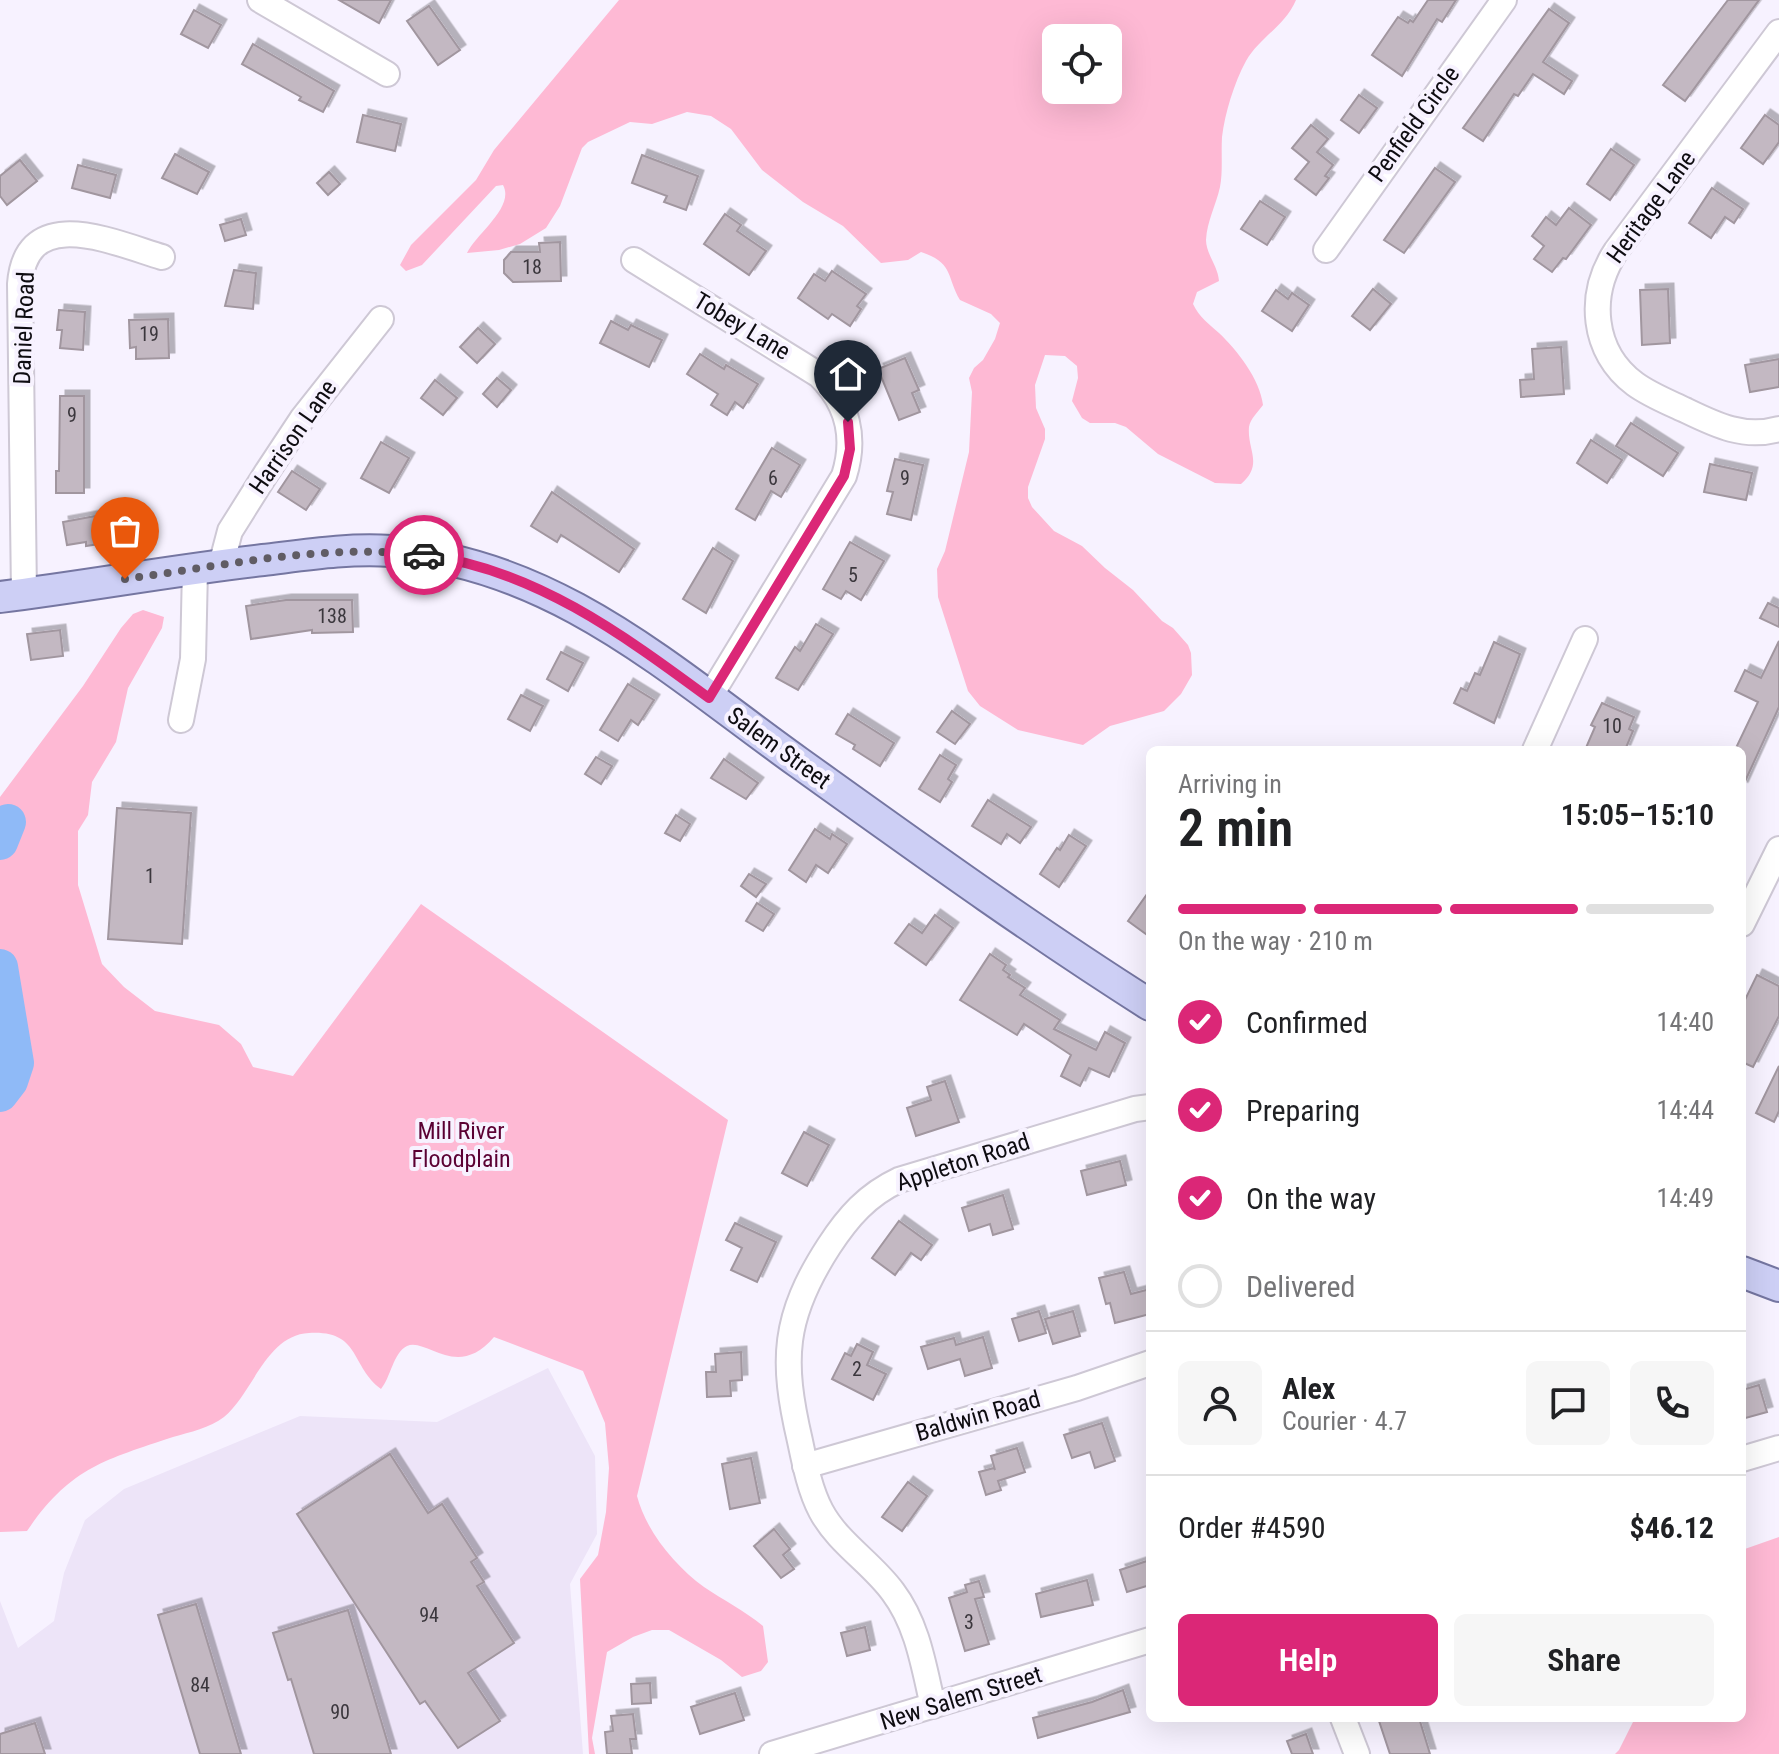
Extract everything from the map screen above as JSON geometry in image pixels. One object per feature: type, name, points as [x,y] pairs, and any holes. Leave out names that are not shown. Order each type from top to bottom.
[{"type":"main road","name":"Salem Street","points":[[12,596],[208,567],[369,551],[431,556],[485,569],[542,589],[581,609],[642,649],[942,863],[1146,1002]]},
{"type":"main road","points":[[1746,1274],[1779,1286]]},
{"type":"street","points":[[260,0],[387,74]]},
{"type":"street","name":"Penfield Circle","points":[[1326,250],[1504,0]]},
{"type":"street","name":"Heritage Lane","points":[[1779,32],[1616,251],[1601,279],[1597,310],[1600,331],[1612,360],[1642,389],[1725,428],[1754,433],[1779,429]]},
{"type":"street","name":"Daniel Road","points":[[12,596],[20,284],[25,261],[34,248],[47,239],[69,233],[85,234],[162,257]]},
{"type":"street","name":"Tobey Lane","points":[[634,260],[819,375],[837,396],[848,422],[850,449],[844,476],[709,698]]},
{"type":"street","name":"Harrison Lane","points":[[181,720],[208,567],[302,419],[381,319]]},
{"type":"street","points":[[1537,746],[1585,639]]},
{"type":"street","points":[[1746,916],[1779,849]]},
{"type":"street","name":"Appleton Road","points":[[933,1706],[917,1638],[899,1601],[827,1521],[819,1508],[805,1466],[788,1379],[791,1327],[799,1299],[811,1274],[856,1209],[880,1189],[899,1180],[1146,1108]]},
{"type":"street","name":"Baldwin Road","points":[[805,1466],[1077,1388],[1146,1364]]},
{"type":"street","points":[[1746,1458],[1779,1448]]},
{"type":"street","name":"New Salem Street","points":[[780,1753],[1146,1641]]},
{"type":"street","points":[[1345,1722],[1357,1754]]},
{"type":"shaded area","points":[[548,1368],[595,1456],[597,1534],[570,1584],[583,1754],[0,1754],[0,1601],[18,1648],[54,1621],[64,1573],[85,1520],[124,1489],[300,1416],[437,1422]]},
{"type":"green space","points":[[619,0],[1296,0],[1286,17],[1246,61],[1234,88],[1222,137],[1220,187],[1206,240],[1219,281],[1197,292],[1193,304],[1201,317],[1240,356],[1253,375],[1261,395],[1263,405],[1249,427],[1253,463],[1248,477],[1241,484],[1215,483],[1158,454],[1126,427],[1115,423],[1090,423],[1082,418],[1072,401],[1078,378],[1077,366],[1065,356],[1045,355],[1035,385],[1036,408],[1045,429],[1045,439],[1028,487],[1032,507],[1054,531],[1082,546],[1133,590],[1188,645],[1192,675],[1181,694],[1164,711],[1110,726],[1083,745],[1018,730],[980,706],[968,691],[938,597],[937,569],[945,551],[969,452],[972,392],[969,378],[995,339],[1000,323],[991,314],[960,300],[948,271],[939,261],[921,252],[908,260],[881,263],[843,226],[803,202],[762,170],[731,129],[711,116],[687,112],[652,124],[630,122],[588,142],[582,148],[560,206],[546,228],[520,244],[467,253],[504,202],[503,185],[496,186],[422,265],[406,271],[400,265],[411,245],[476,180],[494,150]]},
{"type":"green space","name":"Mill River Floodplain","points":[[143,610],[164,617],[162,628],[128,688],[116,742],[92,782],[88,815],[78,831],[78,885],[102,964],[124,987],[155,1011],[219,1025],[241,1044],[253,1067],[293,1076],[421,904],[728,1120],[637,1496],[655,1535],[683,1569],[704,1587],[763,1626],[768,1662],[761,1671],[742,1677],[721,1660],[669,1630],[652,1630],[633,1637],[607,1652],[592,1738],[595,1754],[589,1754],[580,1579],[598,1555],[606,1512],[609,1468],[605,1423],[583,1371],[494,1337],[480,1350],[467,1356],[455,1357],[415,1345],[407,1346],[398,1354],[381,1389],[371,1380],[353,1351],[338,1337],[309,1333],[294,1336],[271,1354],[234,1407],[218,1421],[90,1469],[58,1493],[27,1531],[0,1532],[0,797],[83,686],[121,628],[133,614]]},
{"type":"green space","points":[[1779,1537],[1779,1754],[1615,1754],[1633,1722],[1746,1722],[1746,1549]]},
{"type":"building","points":[[339,0],[391,0],[379,23]]},
{"type":"building","points":[[1428,0],[1456,0],[1442,22],[1437,19],[1402,76],[1372,55],[1398,17],[1408,23],[1410,20],[1413,22]]},
{"type":"building","points":[[1728,0],[1759,0],[1685,101],[1663,85]]},
{"type":"building","points":[[429,6],[460,50],[438,65],[407,21]]},
{"type":"building","points":[[1549,9],[1569,23],[1543,62],[1572,81],[1564,94],[1533,74],[1518,96],[1514,94],[1483,141],[1463,128]]},
{"type":"building","points":[[194,10],[221,25],[208,48],[181,34]]},
{"type":"building","points":[[253,44],[334,91],[323,112],[242,64]]},
{"type":"building","points":[[1359,95],[1377,108],[1359,133],[1341,120]]},
{"type":"building","points":[[363,115],[401,124],[395,151],[357,142]]},
{"type":"building","points":[[1765,115],[1779,125],[1779,142],[1763,164],[1741,148]]},
{"type":"building","points":[[1311,125],[1328,139],[1317,152],[1333,165],[1325,176],[1329,178],[1316,195],[1295,179],[1309,162],[1292,148]]},
{"type":"building","points":[[1611,149],[1634,165],[1610,200],[1587,184]]},
{"type":"building","points":[[175,154],[209,172],[197,194],[162,178]]},
{"type":"building","points":[[642,155],[698,176],[686,210],[664,202],[667,196],[632,183]]},
{"type":"building","points":[[20,160],[37,181],[7,205],[0,196],[0,176]]},
{"type":"building","points":[[78,165],[116,175],[110,198],[72,188]]},
{"type":"building","points":[[1435,168],[1455,182],[1404,253],[1384,240]]},
{"type":"building","points":[[329,172],[340,184],[328,195],[317,183]]},
{"type":"building","points":[[1712,188],[1743,209],[1734,223],[1725,217],[1711,238],[1689,223]]},
{"type":"building","points":[[1260,201],[1285,217],[1267,245],[1241,229]]},
{"type":"building","points":[[1569,208],[1591,225],[1566,259],[1563,258],[1552,272],[1534,259],[1544,246],[1532,236],[1546,217],[1556,225]]},
{"type":"building","points":[[725,214],[741,225],[737,231],[766,251],[749,275],[704,244]]},
{"type":"building","points":[[241,219],[246,235],[225,241],[220,225]]},
{"type":"building","points":[[560,242],[561,281],[513,282],[504,273],[504,260],[511,252],[540,252],[539,243]]},
{"type":"building","points":[[234,270],[256,273],[253,309],[225,306]]},
{"type":"building","points":[[832,271],[866,294],[857,306],[861,309],[850,326],[832,314],[828,319],[798,298],[814,274],[825,281]]},
{"type":"building","points":[[1373,289],[1391,304],[1370,330],[1352,316]]},
{"type":"building","points":[[1668,289],[1670,343],[1642,345],[1640,290]]},
{"type":"building","points":[[1276,290],[1288,299],[1292,293],[1309,305],[1292,331],[1262,311]]},
{"type":"building","points":[[59,310],[85,312],[83,350],[60,348],[62,330],[57,330]]},
{"type":"building","points":[[168,319],[169,358],[136,359],[136,347],[130,348],[129,320]]},
{"type":"building","points":[[611,321],[628,330],[631,325],[662,340],[649,367],[600,343]]},
{"type":"building","points":[[478,328],[495,344],[477,363],[460,347]]},
{"type":"building","points":[[1561,347],[1564,394],[1521,397],[1520,380],[1534,379],[1532,349]]},
{"type":"building","points":[[700,354],[758,384],[743,408],[735,402],[727,415],[711,405],[718,394],[687,374]]},
{"type":"building","points":[[905,358],[919,390],[912,393],[920,412],[899,420],[878,369]]},
{"type":"building","points":[[1779,359],[1779,387],[1750,392],[1745,365]]},
{"type":"building","points":[[497,378],[511,390],[497,407],[483,394]]},
{"type":"building","points":[[435,380],[457,398],[443,415],[421,398]]},
{"type":"building","points":[[60,396],[84,396],[84,493],[56,493]]},
{"type":"building","points":[[1631,423],[1678,453],[1663,476],[1616,446]]},
{"type":"building","points":[[1591,440],[1622,460],[1607,483],[1577,463]]},
{"type":"building","points":[[381,442],[409,458],[389,493],[361,478]]},
{"type":"building","points":[[772,448],[800,465],[781,497],[771,491],[755,520],[736,509]]},
{"type":"building","points":[[895,459],[923,465],[911,520],[887,514],[893,492],[887,491]]},
{"type":"building","points":[[1710,464],[1752,473],[1746,500],[1704,492]]},
{"type":"building","points":[[292,471],[320,489],[306,510],[278,492]]},
{"type":"building","points":[[552,492],[634,549],[619,572],[561,535],[557,542],[531,526]]},
{"type":"building","points":[[101,515],[106,543],[67,545],[63,522]]},
{"type":"building","points":[[850,542],[884,561],[861,600],[846,591],[841,599],[823,589]]},
{"type":"building","points":[[713,548],[733,561],[706,613],[683,599]]},
{"type":"building","points":[[286,600],[352,600],[353,632],[312,633],[312,630],[251,639],[246,606]]},
{"type":"building","points":[[1768,603],[1779,608],[1779,627],[1760,618]]},
{"type":"building","points":[[816,624],[833,634],[798,690],[776,678],[795,647],[800,651]]},
{"type":"building","points":[[60,630],[63,656],[31,660],[27,634]]},
{"type":"building","points":[[1779,641],[1779,707],[1746,779],[1746,746],[1737,746],[1758,702],[1735,691],[1745,670],[1761,678]]},
{"type":"building","points":[[1494,642],[1520,654],[1494,723],[1454,703],[1461,688],[1467,691],[1475,673],[1480,675]]},
{"type":"building","points":[[561,652],[583,663],[568,691],[547,679]]},
{"type":"building","points":[[628,684],[654,700],[638,725],[631,720],[618,741],[600,730]]},
{"type":"building","points":[[521,695],[543,706],[530,731],[508,719]]},
{"type":"building","points":[[1602,703],[1634,717],[1629,729],[1633,731],[1627,746],[1587,746],[1595,727],[1591,725]]},
{"type":"building","points":[[952,711],[970,724],[955,744],[937,732]]},
{"type":"building","points":[[848,714],[894,743],[880,766],[836,734]]},
{"type":"building","points":[[940,755],[956,765],[948,779],[952,782],[940,802],[919,789]]},
{"type":"building","points":[[596,757],[612,766],[601,784],[585,774]]},
{"type":"building","points":[[724,759],[758,783],[746,799],[711,778]]},
{"type":"building","points":[[988,800],[1031,827],[1020,843],[1007,834],[1001,844],[972,826]]},
{"type":"building","points":[[117,808],[191,813],[182,944],[108,939]]},
{"type":"building","points":[[676,815],[690,824],[680,841],[665,833]]},
{"type":"building","points":[[815,829],[830,839],[832,834],[847,844],[828,873],[816,865],[806,882],[789,870]]},
{"type":"building","points":[[1069,835],[1086,846],[1059,887],[1040,874]]},
{"type":"building","points":[[749,874],[766,884],[756,897],[741,886]]},
{"type":"building","points":[[1146,896],[1146,934],[1128,921]]},
{"type":"building","points":[[757,903],[774,914],[763,931],[746,921]]},
{"type":"building","points":[[935,915],[953,928],[926,965],[895,943],[909,924],[922,933]]},
{"type":"building","points":[[990,954],[1006,965],[1003,970],[1010,975],[1008,977],[1025,988],[1020,995],[1060,1020],[1054,1029],[1096,1050],[1105,1032],[1125,1043],[1109,1077],[1089,1068],[1080,1086],[1061,1076],[1071,1055],[1024,1024],[1017,1035],[960,1000]]},
{"type":"building","points":[[1757,975],[1779,986],[1779,1016],[1753,1067],[1746,1064],[1746,998]]},
{"type":"building","points":[[1779,1066],[1779,1111],[1774,1122],[1756,1113]]},
{"type":"building","points":[[945,1081],[959,1122],[916,1136],[907,1108],[931,1100],[927,1087]]},
{"type":"building","points":[[804,1132],[829,1145],[807,1186],[782,1173]]},
{"type":"building","points":[[1120,1161],[1126,1185],[1087,1195],[1081,1171]]},
{"type":"building","points":[[1003,1195],[1013,1229],[993,1235],[990,1224],[969,1231],[962,1208]]},
{"type":"building","points":[[899,1221],[932,1245],[921,1260],[911,1253],[895,1275],[872,1258]]},
{"type":"building","points":[[735,1223],[776,1242],[757,1282],[731,1270],[742,1248],[726,1240]]},
{"type":"building","points":[[1124,1272],[1131,1294],[1146,1290],[1146,1315],[1115,1323],[1099,1278]]},
{"type":"building","points":[[1039,1311],[1046,1333],[1019,1341],[1012,1319]]},
{"type":"building","points":[[1073,1311],[1080,1336],[1053,1344],[1045,1319]]},
{"type":"building","points":[[983,1337],[992,1368],[965,1376],[960,1359],[928,1369],[921,1347],[954,1338],[956,1345]]},
{"type":"building","points":[[857,1344],[873,1352],[867,1365],[886,1374],[873,1400],[832,1379],[845,1353],[851,1356]]},
{"type":"building","points":[[741,1352],[742,1380],[730,1381],[731,1396],[707,1397],[706,1372],[716,1372],[715,1354]]},
{"type":"building","points":[[1759,1385],[1767,1412],[1746,1418],[1746,1389]]},
{"type":"building","points":[[1102,1423],[1115,1461],[1095,1468],[1090,1452],[1072,1458],[1064,1435]]},
{"type":"building","points":[[1017,1448],[1025,1472],[998,1481],[1001,1490],[986,1495],[979,1472],[995,1470],[991,1456]]},
{"type":"building","points":[[390,1454],[428,1513],[442,1504],[477,1558],[471,1562],[484,1582],[477,1586],[514,1643],[468,1673],[500,1721],[458,1748],[425,1701],[420,1704],[297,1514]]},
{"type":"building","points":[[751,1458],[760,1503],[730,1509],[722,1464]]},
{"type":"building","points":[[908,1482],[927,1496],[902,1531],[882,1517]]},
{"type":"building","points":[[774,1529],[790,1549],[783,1555],[794,1569],[781,1578],[754,1546]]},
{"type":"building","points":[[1146,1561],[1146,1586],[1127,1592],[1120,1570]]},
{"type":"building","points":[[1087,1580],[1093,1605],[1041,1617],[1036,1594]]},
{"type":"building","points":[[979,1581],[984,1597],[975,1599],[989,1644],[965,1651],[949,1598],[967,1592],[965,1585]]},
{"type":"building","points":[[196,1604],[241,1754],[200,1754],[158,1615]]},
{"type":"building","points":[[348,1610],[391,1754],[314,1754],[273,1633]]},
{"type":"building","points":[[865,1627],[870,1650],[847,1656],[841,1633]]},
{"type":"building","points":[[650,1683],[651,1703],[632,1704],[631,1684]]},
{"type":"building","points":[[1123,1690],[1130,1712],[1038,1738],[1033,1718]]},
{"type":"building","points":[[735,1693],[744,1720],[700,1734],[691,1707]]},
{"type":"building","points":[[633,1714],[636,1739],[630,1739],[632,1754],[607,1754],[605,1732],[613,1731],[611,1716]]},
{"type":"building","points":[[1379,1722],[1420,1722],[1430,1754],[1390,1754]]},
{"type":"building","points":[[35,1723],[45,1754],[0,1754],[0,1734]]},
{"type":"building","points":[[1306,1734],[1313,1754],[1292,1754],[1287,1741]]},
{"type":"waterway","points":[[0,842],[8,822]]},
{"type":"waterway","points":[[0,967],[16,1063],[10,1081],[0,1094]]},
{"type":"way so far","points":[[125,579],[347,551],[424,555]]},
{"type":"route","points":[[424,555],[497,572],[553,594],[642,649],[709,698],[838,489],[848,463],[848,422]]}]
